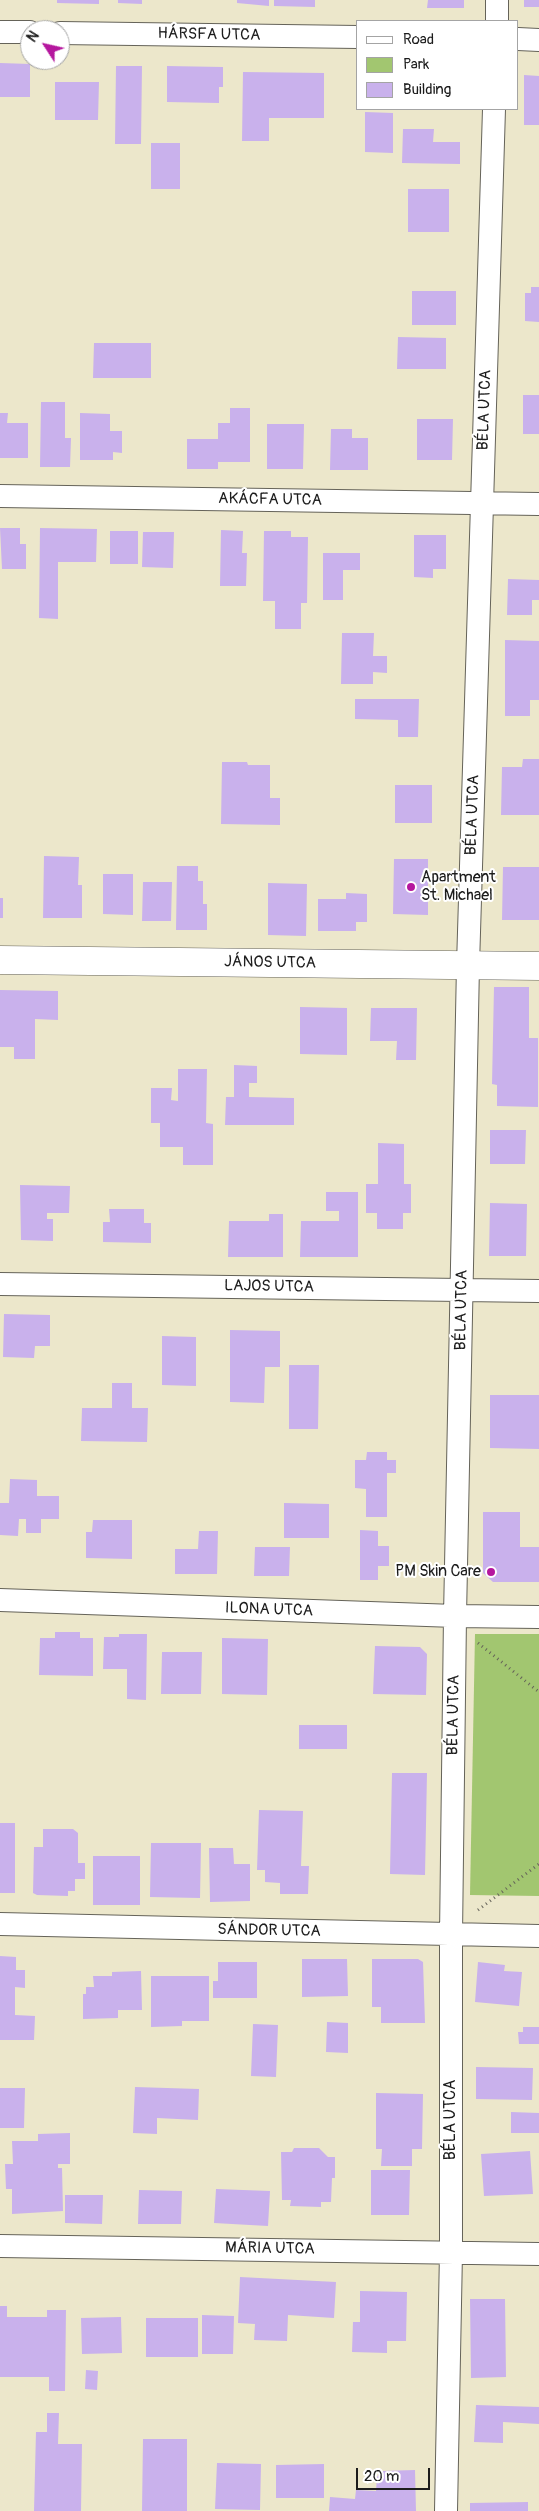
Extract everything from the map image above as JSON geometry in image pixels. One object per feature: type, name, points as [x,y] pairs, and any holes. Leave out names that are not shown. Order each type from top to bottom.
[{"type":"street","points":[[497,0],[497,20]]},
{"type":"street","points":[[0,32],[20,32]]},
{"type":"street","name":"HÁRSFA UTCA","points":[[70,33],[356,37]]},
{"type":"street","points":[[519,40],[539,40]]},
{"type":"street","name":"BÉLA UTCA","points":[[446,2511],[451,2252],[451,1935],[455,1616],[468,965],[494,110]]},
{"type":"street","name":"AKÁCFA UTCA","points":[[0,496],[539,504]]},
{"type":"street","name":"JÁNOS UTCA","points":[[0,960],[539,966]]},
{"type":"street","name":"LAJOS UTCA","points":[[0,1284],[539,1291]]},
{"type":"street","name":"ILONA UTCA","points":[[0,1600],[455,1616],[539,1616]]},
{"type":"street","name":"SÁNDOR UTCA","points":[[0,1924],[539,1936]]},
{"type":"street","name":"MÁRIA UTCA","points":[[0,2246],[539,2254]]},
{"type":"path","points":[[455,1616],[480,1645],[539,1692]]},
{"type":"path","points":[[451,1935],[475,1912],[539,1864]]},
{"type":"green space","points":[[475,1634],[539,1634],[539,1896],[470,1895]]},
{"type":"building","points":[[57,0],[99,0],[99,4],[57,3]]},
{"type":"building","points":[[118,0],[142,0],[142,4],[118,3]]},
{"type":"building","points":[[237,0],[269,0],[269,6],[237,3]]},
{"type":"building","points":[[274,0],[315,0],[315,7],[274,6]]},
{"type":"building","points":[[428,0],[464,0],[464,8],[427,8]]},
{"type":"building","points":[[524,0],[539,0],[539,7],[524,7]]},
{"type":"building","points":[[0,63],[20,64],[20,70],[30,70],[30,97],[0,97]]},
{"type":"building","points":[[116,66],[142,66],[141,144],[115,144]]},
{"type":"building","points":[[167,66],[223,67],[223,87],[219,87],[219,103],[167,102]]},
{"type":"building","points":[[243,72],[324,73],[324,118],[269,118],[269,141],[242,141]]},
{"type":"building","points":[[524,75],[539,76],[539,125],[524,125]]},
{"type":"building","points":[[55,82],[99,82],[98,120],[55,120]]},
{"type":"building","points":[[365,112],[393,113],[393,153],[365,152]]},
{"type":"building","points":[[403,129],[434,129],[433,142],[460,142],[460,164],[402,163]]},
{"type":"building","points":[[151,143],[180,143],[180,189],[151,189]]},
{"type":"building","points":[[408,189],[449,189],[449,232],[408,232]]},
{"type":"building","points":[[531,287],[539,287],[539,322],[525,321],[525,293],[531,293]]},
{"type":"building","points":[[412,291],[456,291],[456,325],[412,325]]},
{"type":"building","points":[[398,337],[446,338],[446,369],[397,369]]},
{"type":"building","points":[[94,343],[151,343],[151,378],[93,378]]},
{"type":"building","points":[[523,395],[539,395],[539,434],[523,434]]},
{"type":"building","points":[[41,402],[65,402],[65,438],[71,438],[70,467],[40,467]]},
{"type":"building","points":[[230,408],[250,408],[250,462],[218,462],[218,469],[187,469],[187,439],[218,439],[218,423],[230,423]]},
{"type":"building","points":[[0,413],[8,413],[7,423],[28,423],[28,458],[0,458]]},
{"type":"building","points":[[80,413],[110,414],[110,431],[122,431],[122,453],[113,452],[113,460],[80,460]]},
{"type":"building","points":[[417,419],[453,419],[452,460],[417,460]]},
{"type":"building","points":[[267,424],[304,424],[303,469],[267,469]]},
{"type":"building","points":[[331,429],[352,429],[352,438],[368,438],[368,470],[330,470]]},
{"type":"building","points":[[0,528],[20,528],[20,544],[26,544],[26,569],[2,569]]},
{"type":"building","points":[[40,528],[97,529],[96,562],[58,562],[58,619],[39,618]]},
{"type":"building","points":[[221,530],[243,531],[242,553],[247,553],[246,586],[220,586]]},
{"type":"building","points":[[110,531],[138,531],[138,564],[110,564]]},
{"type":"building","points":[[264,531],[291,531],[291,537],[308,537],[307,603],[301,603],[301,629],[275,629],[275,601],[263,601]]},
{"type":"building","points":[[143,532],[174,532],[173,568],[142,567]]},
{"type":"building","points":[[414,535],[446,535],[446,569],[433,569],[433,578],[414,577]]},
{"type":"building","points":[[323,553],[360,553],[360,570],[343,570],[343,600],[323,600]]},
{"type":"building","points":[[508,579],[539,580],[539,600],[532,600],[532,615],[507,615]]},
{"type":"building","points":[[342,633],[374,633],[373,656],[387,656],[387,673],[373,672],[373,684],[341,684]]},
{"type":"building","points":[[505,640],[539,641],[539,700],[530,700],[530,716],[505,716]]},
{"type":"building","points":[[355,699],[419,699],[418,737],[398,737],[398,720],[355,719]]},
{"type":"building","points":[[523,759],[539,759],[539,815],[501,815],[502,767],[522,767]]},
{"type":"building","points":[[222,762],[247,762],[248,765],[270,765],[270,798],[280,798],[280,825],[221,824]]},
{"type":"building","points":[[395,785],[432,785],[432,823],[395,823]]},
{"type":"building","points":[[44,856],[79,857],[78,885],[82,885],[82,918],[43,918]]},
{"type":"building","name":"Apartment St. Michael","points":[[394,859],[428,859],[428,915],[393,914]]},
{"type":"building","points":[[177,866],[198,866],[198,881],[203,881],[203,904],[207,904],[207,930],[176,930]]},
{"type":"building","points":[[503,867],[539,867],[539,920],[502,920]]},
{"type":"building","points":[[103,874],[133,874],[133,915],[103,914]]},
{"type":"building","points":[[143,882],[172,882],[171,921],[142,921]]},
{"type":"building","points":[[268,883],[307,884],[306,936],[268,935]]},
{"type":"building","points":[[346,893],[367,894],[367,922],[356,922],[356,931],[318,931],[318,899],[346,899]]},
{"type":"building","points":[[0,898],[3,898],[3,918],[0,918]]},
{"type":"building","points":[[494,987],[529,987],[529,1038],[538,1038],[538,1107],[497,1106],[497,1085],[492,1084]]},
{"type":"building","points":[[0,990],[58,991],[58,1020],[35,1019],[35,1059],[14,1059],[14,1047],[0,1047]]},
{"type":"building","points":[[300,1007],[347,1008],[347,1055],[300,1054]]},
{"type":"building","points":[[371,1008],[417,1008],[416,1060],[396,1060],[397,1041],[370,1041]]},
{"type":"building","points":[[234,1065],[257,1066],[257,1083],[249,1083],[249,1097],[294,1098],[294,1125],[225,1125],[226,1097],[234,1097]]},
{"type":"building","points":[[178,1069],[207,1069],[206,1123],[213,1124],[213,1165],[183,1165],[183,1147],[160,1147],[160,1123],[151,1123],[151,1088],[172,1088],[171,1100],[178,1101]]},
{"type":"building","points":[[490,1130],[526,1130],[525,1164],[490,1164]]},
{"type":"building","points":[[378,1143],[404,1144],[404,1184],[411,1184],[411,1213],[403,1213],[403,1229],[377,1229],[377,1213],[366,1213],[366,1184],[378,1184]]},
{"type":"building","points":[[20,1185],[70,1186],[69,1213],[47,1213],[47,1219],[53,1219],[53,1241],[21,1240]]},
{"type":"building","points":[[326,1192],[358,1192],[358,1257],[300,1257],[301,1221],[339,1221],[339,1211],[326,1211]]},
{"type":"building","points":[[490,1203],[527,1204],[526,1256],[489,1256]]},
{"type":"building","points":[[109,1209],[144,1209],[144,1223],[151,1223],[151,1243],[103,1242],[103,1222],[110,1222]]},
{"type":"building","points":[[269,1214],[283,1214],[283,1257],[228,1257],[229,1221],[269,1221]]},
{"type":"building","points":[[4,1314],[50,1315],[50,1346],[35,1346],[34,1358],[3,1357]]},
{"type":"building","points":[[230,1330],[280,1331],[280,1367],[265,1367],[264,1403],[230,1402]]},
{"type":"building","points":[[162,1336],[196,1337],[196,1386],[162,1385]]},
{"type":"building","points":[[289,1365],[319,1365],[318,1429],[289,1429]]},
{"type":"building","points":[[112,1383],[132,1383],[132,1408],[148,1408],[147,1442],[81,1441],[82,1408],[112,1408]]},
{"type":"building","points":[[490,1395],[539,1395],[539,1449],[490,1448]]},
{"type":"building","points":[[367,1452],[387,1452],[387,1460],[396,1460],[396,1473],[387,1473],[387,1517],[366,1517],[366,1489],[355,1488],[355,1460],[366,1460]]},
{"type":"building","points":[[10,1479],[37,1480],[37,1496],[59,1496],[59,1519],[41,1519],[41,1533],[26,1533],[26,1519],[19,1519],[18,1536],[0,1535],[0,1503],[9,1503]]},
{"type":"building","points":[[284,1503],[329,1504],[329,1538],[284,1538]]},
{"type":"building","points":[[483,1512],[520,1512],[520,1547],[539,1547],[539,1582],[493,1582],[483,1573]]},
{"type":"building","points":[[93,1520],[132,1520],[132,1559],[86,1558],[86,1532],[92,1532]]},
{"type":"building","points":[[360,1530],[378,1531],[378,1546],[389,1546],[389,1566],[378,1566],[378,1580],[360,1580]]},
{"type":"building","points":[[199,1531],[218,1531],[217,1574],[175,1574],[175,1549],[198,1549]]},
{"type":"building","points":[[255,1547],[290,1547],[289,1576],[254,1576]]},
{"type":"building","points":[[55,1632],[80,1632],[80,1638],[93,1638],[93,1676],[39,1675],[40,1638],[55,1638]]},
{"type":"building","points":[[119,1634],[147,1634],[146,1700],[127,1699],[127,1669],[103,1669],[104,1637],[119,1637]]},
{"type":"building","points":[[222,1638],[268,1639],[267,1695],[222,1694]]},
{"type":"building","points":[[375,1646],[420,1647],[427,1654],[426,1695],[373,1694]]},
{"type":"building","points":[[162,1652],[202,1652],[201,1694],[161,1694]]},
{"type":"building","points":[[299,1725],[347,1725],[347,1749],[299,1749]]},
{"type":"building","points":[[392,1773],[427,1773],[425,1875],[390,1874]]},
{"type":"building","points":[[259,1810],[303,1811],[301,1866],[309,1866],[308,1894],[280,1894],[280,1883],[265,1882],[265,1870],[257,1870]]},
{"type":"building","points":[[0,1823],[15,1823],[15,1893],[0,1893]]},
{"type":"building","points":[[43,1829],[73,1829],[78,1833],[78,1863],[85,1863],[85,1879],[75,1879],[75,1891],[68,1891],[68,1896],[37,1895],[33,1893],[34,1847],[43,1847]]},
{"type":"building","points":[[151,1843],[201,1843],[200,1898],[150,1897]]},
{"type":"building","points":[[209,1848],[233,1848],[234,1864],[250,1864],[250,1901],[210,1902]]},
{"type":"building","points":[[93,1856],[140,1856],[140,1905],[93,1905]]},
{"type":"building","points":[[0,1956],[16,1957],[16,1970],[25,1970],[25,1988],[15,1987],[15,2015],[35,2016],[34,2040],[0,2040]]},
{"type":"building","points":[[302,1959],[347,1959],[348,1996],[302,1997]]},
{"type":"building","points":[[372,1959],[418,1959],[423,1962],[425,2023],[381,2023],[381,2007],[372,2007]]},
{"type":"building","points":[[218,1962],[257,1962],[257,1998],[213,1998],[213,1981],[218,1981]]},
{"type":"building","points":[[478,1962],[505,1965],[504,1971],[522,1972],[519,2006],[475,2002]]},
{"type":"building","points":[[141,1971],[142,2010],[118,2010],[118,2018],[83,2019],[83,1994],[86,1994],[86,1987],[94,1987],[93,1976],[112,1976],[112,1972]]},
{"type":"building","points":[[151,1976],[209,1976],[209,2021],[182,2021],[182,2026],[151,2027]]},
{"type":"building","points":[[327,2022],[348,2023],[348,2053],[326,2052]]},
{"type":"building","points":[[253,2024],[278,2025],[276,2077],[251,2076]]},
{"type":"building","points":[[523,2027],[539,2027],[539,2044],[519,2044],[518,2032],[523,2032]]},
{"type":"building","points":[[476,2067],[533,2068],[532,2100],[476,2099]]},
{"type":"building","points":[[135,2087],[199,2089],[198,2120],[157,2118],[157,2134],[133,2133]]},
{"type":"building","points":[[0,2088],[25,2088],[24,2128],[0,2128]]},
{"type":"building","points":[[376,2093],[423,2094],[422,2149],[412,2149],[412,2166],[381,2166],[382,2149],[376,2149]]},
{"type":"building","points":[[511,2112],[539,2113],[539,2133],[511,2133]]},
{"type":"building","points":[[70,2133],[70,2164],[58,2164],[58,2168],[62,2168],[63,2211],[12,2214],[12,2189],[6,2189],[5,2164],[13,2164],[12,2141],[38,2141],[38,2134]]},
{"type":"building","points":[[294,2148],[319,2148],[328,2157],[335,2157],[335,2178],[332,2178],[331,2202],[321,2202],[321,2207],[290,2206],[291,2200],[282,2200],[281,2152],[292,2152]]},
{"type":"building","points":[[530,2151],[533,2194],[484,2196],[481,2154]]},
{"type":"building","points":[[371,2170],[410,2170],[409,2215],[371,2215]]},
{"type":"building","points":[[216,2189],[270,2191],[268,2226],[214,2223]]},
{"type":"building","points":[[139,2190],[182,2191],[181,2224],[138,2224]]},
{"type":"building","points":[[65,2195],[103,2195],[102,2224],[65,2223]]},
{"type":"building","points":[[240,2277],[336,2282],[334,2318],[288,2315],[287,2341],[254,2340],[255,2324],[238,2323]]},
{"type":"building","points":[[360,2291],[407,2292],[406,2341],[387,2341],[387,2353],[352,2352],[353,2322],[360,2322]]},
{"type":"building","points":[[470,2299],[505,2299],[506,2377],[471,2378]]},
{"type":"building","points":[[0,2306],[7,2306],[7,2317],[47,2317],[47,2310],[66,2310],[65,2391],[49,2391],[49,2377],[0,2377]]},
{"type":"building","points":[[202,2315],[234,2316],[233,2354],[202,2354]]},
{"type":"building","points":[[121,2317],[122,2353],[82,2354],[81,2318]]},
{"type":"building","points":[[146,2318],[198,2318],[198,2357],[146,2357]]},
{"type":"building","points":[[86,2370],[98,2371],[97,2390],[85,2389]]},
{"type":"building","points":[[476,2405],[539,2407],[539,2424],[503,2422],[503,2443],[474,2442]]},
{"type":"building","points":[[47,2413],[59,2413],[58,2444],[82,2444],[81,2511],[34,2511],[36,2432],[47,2432]]},
{"type":"building","points":[[143,2439],[187,2439],[187,2511],[142,2511]]},
{"type":"building","points":[[217,2463],[261,2464],[260,2510],[215,2509]]},
{"type":"building","points":[[324,2464],[324,2498],[276,2498],[276,2465]]},
{"type":"building","points":[[415,2470],[416,2511],[329,2511],[330,2497],[355,2499],[356,2490],[376,2491],[377,2477],[381,2471]]},
{"type":"building","points":[[528,2502],[528,2511],[470,2511],[470,2503]]},
{"type":"place","name":"Apartment St. Michael","points":[[411,887]]},
{"type":"place","name":"PM Skin Care","points":[[491,1572]]}]
